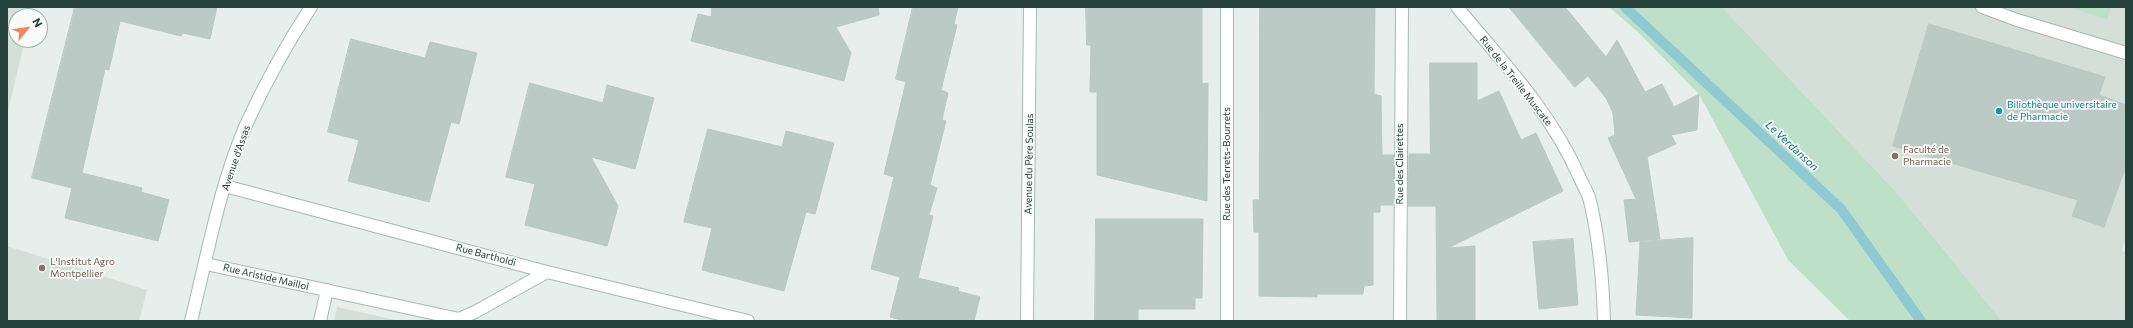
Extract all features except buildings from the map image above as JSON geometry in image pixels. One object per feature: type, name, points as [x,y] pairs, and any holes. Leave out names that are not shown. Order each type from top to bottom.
[{"type":"street","name":"Avenue d'Assas","points":[[191,321],[225,186],[245,128],[287,44],[311,7]]},
{"type":"street","name":"Avenue du Père Soulas","points":[[1027,321],[1030,7]]},
{"type":"street","name":"Rue des Terrets-Bourrets","points":[[1227,7],[1227,321]]},
{"type":"street","name":"Rue des Clairettes","points":[[1400,321],[1402,7]]},
{"type":"street","name":"Rue de la Treille Muscate","points":[[1457,7],[1546,117],[1573,162],[1590,200],[1597,242],[1604,321]]},
{"type":"street","points":[[1982,7],[2017,20],[2126,53]]},
{"type":"street","name":"Rue Bartholdi","points":[[225,186],[547,272],[748,321]]},
{"type":"street","name":"Rue Aristide Maillol","points":[[206,264],[459,319],[475,312],[547,272]]},
{"type":"street","points":[[320,321],[327,290]]},
{"type":"shaded area","points":[[7,7],[33,7],[8,8],[8,48],[23,48],[7,115]]},
{"type":"shaded area","name":"Faculté de Pharmacie","points":[[1722,7],[2068,7],[2106,19],[2111,7],[2126,7],[2126,105],[2072,215],[2104,227],[2126,166],[2126,237],[2122,251],[2126,252],[2126,321],[2002,321],[1898,194]],"holes":[[[1929,24],[2105,77],[2069,197],[1894,146]]]},
{"type":"shaded area","name":"L'Institut Agro Montpellier","points":[[7,246],[147,290],[139,321],[7,321]]},
{"type":"shaded area","points":[[337,307],[400,321],[334,321]]},
{"type":"green space","points":[[1609,7],[1722,7],[1898,194],[2002,321],[1850,321],[1788,260],[1699,94],[1639,33]]},
{"type":"green space","points":[[2068,7],[2111,7],[2107,20]]},
{"type":"waterway","name":"Le Verdanson","points":[[1625,7],[1841,209],[1921,321]]},
{"type":"place","name":"Biliothèque universitaire de Pharmacie","points":[[1999,111]]},
{"type":"place","name":"Faculté de Pharmacie","points":[[1895,156]]},
{"type":"place","name":"L'Institut Agro Montpellier","points":[[42,268]]}]
